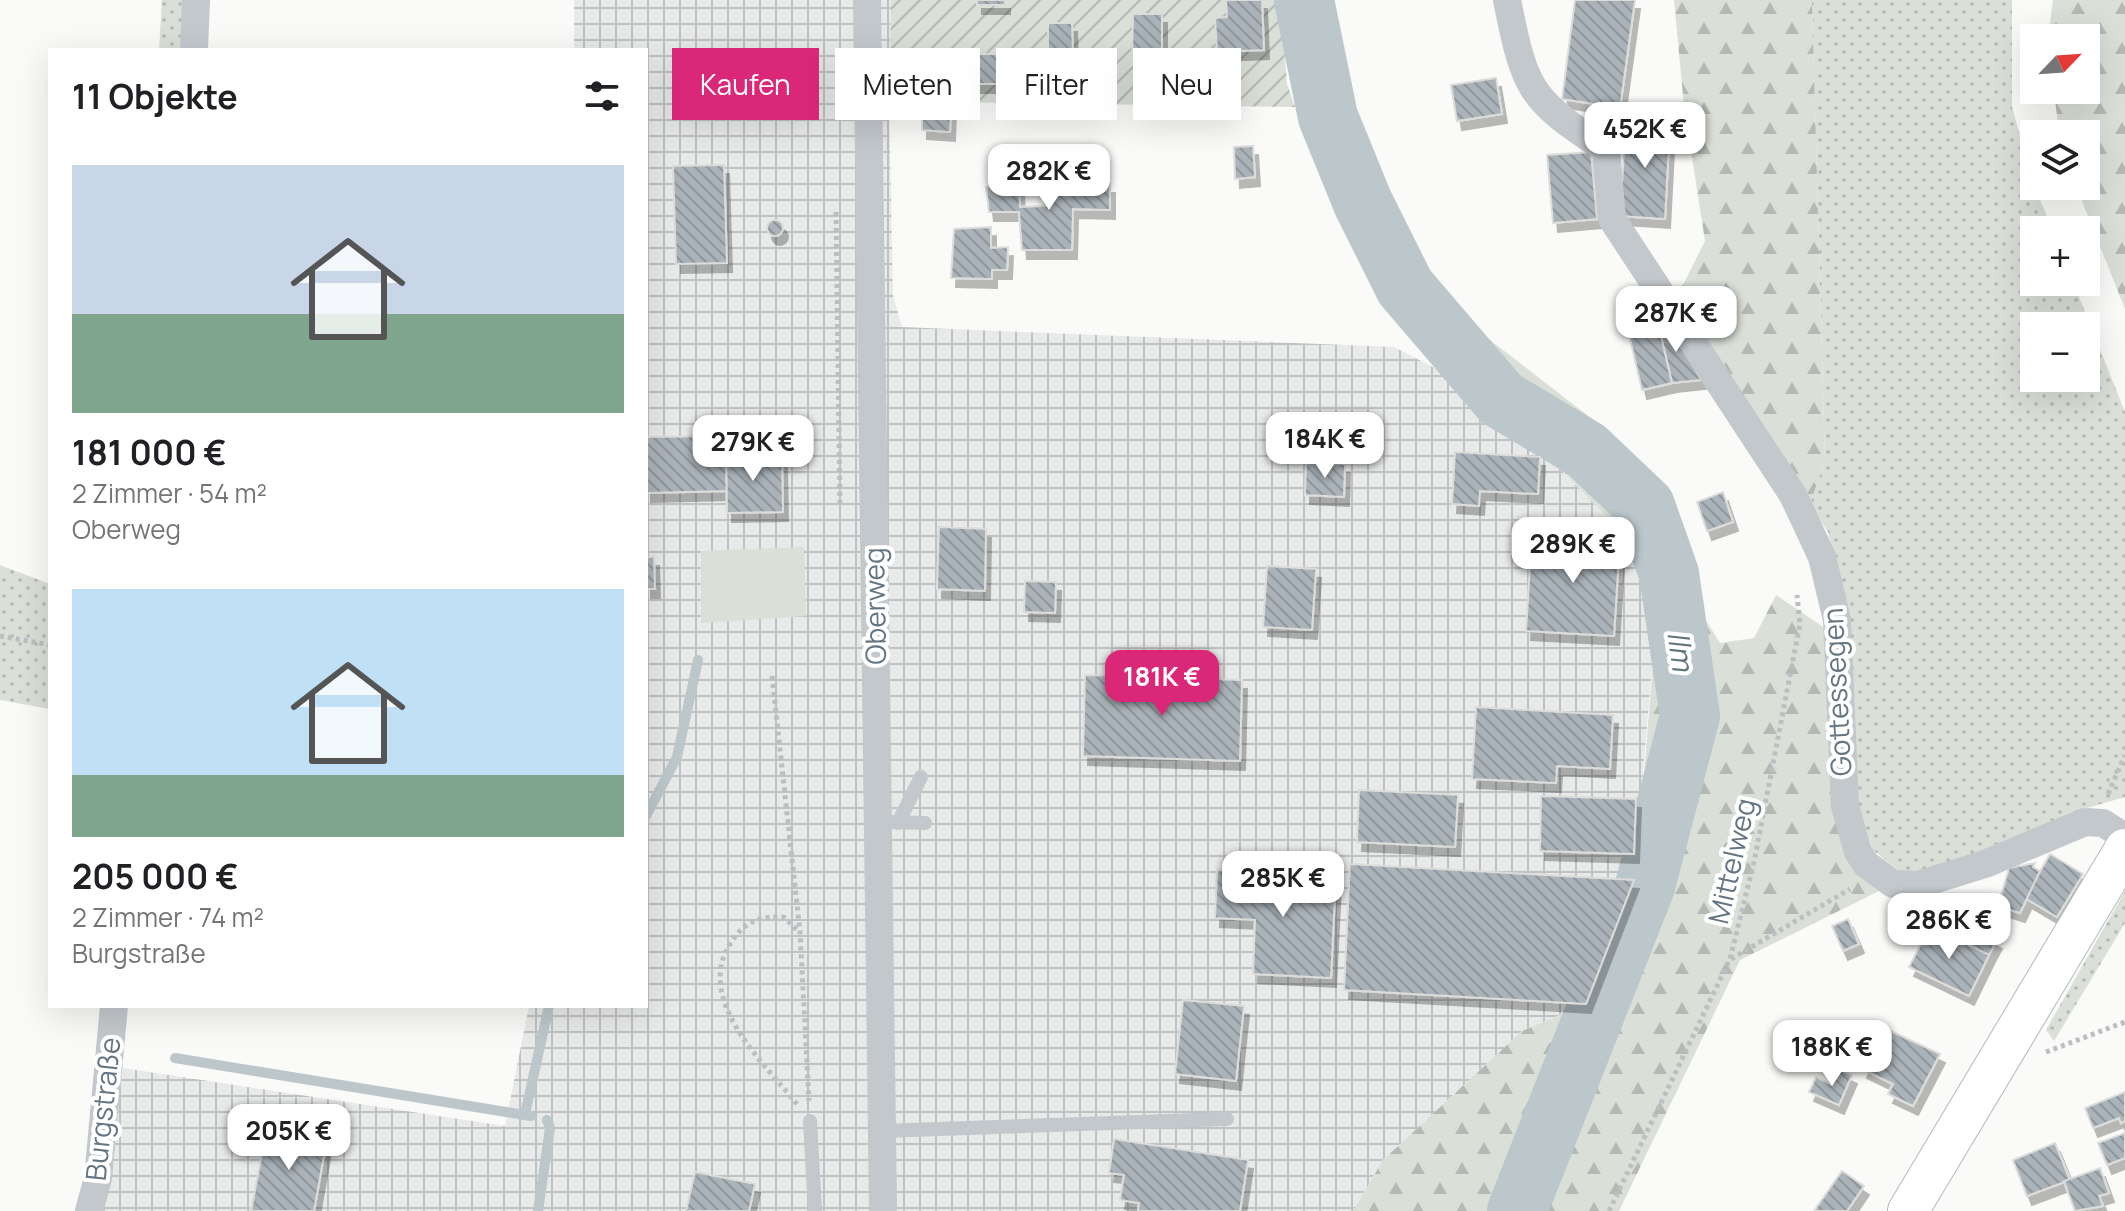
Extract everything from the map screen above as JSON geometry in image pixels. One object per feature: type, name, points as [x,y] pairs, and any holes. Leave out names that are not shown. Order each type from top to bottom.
[{"type":"main road","points":[[1908,1211],[2001,1060],[2118,837]]},
{"type":"street","points":[[194,48],[196,0]]},
{"type":"street","name":"Oberweg","points":[[867,0],[888,822],[883,1211]]},
{"type":"street","name":"Gottessegen","points":[[1507,0],[1519,61],[1530,86],[1548,108],[1606,149],[1612,219],[1793,495],[1822,557],[1837,620],[1845,806],[1858,852],[1866,864],[1893,884],[1918,885],[1985,864],[2085,822],[2118,837]]},
{"type":"street","name":"Burgstraße","points":[[89,1211],[98,1178],[114,1008]]},
{"type":"lane","points":[[888,822],[921,777]]},
{"type":"lane","points":[[888,822],[925,823]]},
{"type":"lane","points":[[882,1131],[1227,1119]]},
{"type":"lane","points":[[810,1121],[815,1211]]},
{"type":"path","name":"Mittelweg","points":[[1609,1210],[1730,959],[1754,862],[1800,624],[1795,582]]},
{"type":"path","points":[[0,636],[48,645]]},
{"type":"path","points":[[772,676],[800,932],[810,1121]]},
{"type":"path","points":[[2118,837],[2108,794],[2125,755]]},
{"type":"path","points":[[1730,959],[1853,887]]},
{"type":"path","points":[[800,932],[784,917],[767,916],[749,922],[733,939],[721,960],[718,982],[724,1002],[746,1040],[810,1121]]},
{"type":"path","points":[[2001,1060],[2043,1052],[2125,1022]]},
{"type":"shaded area","points":[[574,0],[891,0],[890,48],[835,48],[835,120],[889,120],[893,295],[902,327],[1394,347],[1491,397],[1660,572],[1634,880],[1586,1004],[1522,1031],[1383,1160],[1353,1211],[98,1211],[123,1068],[505,1126],[529,1008],[648,1008],[648,48],[574,48]]},
{"type":"green space","points":[[162,0],[183,0],[182,48],[159,48]]},
{"type":"green space","points":[[891,0],[1280,0],[1287,84],[1295,107],[1241,106],[1241,48],[1133,48],[1133,105],[1117,104],[1117,48],[996,48],[996,103],[980,102],[980,48],[890,48]]},
{"type":"green space","points":[[1674,0],[1812,0],[1825,460],[1810,504],[1677,297],[1705,241],[1684,106]]},
{"type":"green space","points":[[1812,0],[2012,0],[2012,107],[2020,136],[2020,200],[2040,200],[2047,216],[2020,216],[2020,296],[2079,296],[2085,312],[2020,312],[2020,392],[2100,392],[2100,350],[2125,412],[2125,797],[2087,808],[1935,872],[1899,871],[1873,850],[1861,819],[1851,765],[1839,577],[1828,532],[1810,504],[1825,460]]},
{"type":"green space","points":[[2053,0],[2125,0],[2125,309],[2100,246],[2100,216],[2088,216],[2082,200],[2100,200],[2100,120],[2057,120],[2056,104],[2100,104],[2100,24],[2050,24]]},
{"type":"green space","points":[[1468,323],[1617,438],[1693,562],[1700,611],[1720,643],[1754,638],[1776,595],[1832,633],[1835,743],[1879,891],[1740,960],[1619,1211],[1353,1211],[1383,1160],[1522,1031],[1586,1004],[1634,880],[1637,864],[1660,572],[1491,397]]},
{"type":"green space","points":[[804,547],[806,616],[701,623],[701,551]]},
{"type":"green space","points":[[0,565],[48,583],[48,709],[0,700]]},
{"type":"green space","points":[[2125,891],[2125,923],[2054,1041],[2046,1030]]},
{"type":"building","points":[[977,0],[1005,0],[1005,5],[977,5]]},
{"type":"building","points":[[1226,0],[1262,0],[1264,50],[1217,48],[1215,18],[1227,17]]},
{"type":"building","points":[[1575,0],[1635,0],[1620,108],[1562,99]]},
{"type":"building","points":[[1133,14],[1162,14],[1162,48],[1133,48],[1132,54]]},
{"type":"building","points":[[1048,23],[1072,23],[1073,48],[1048,48]]},
{"type":"building","points":[[980,54],[996,54],[996,84],[980,84]]},
{"type":"building","points":[[1496,78],[1502,114],[1457,121],[1451,85]]},
{"type":"building","points":[[922,120],[950,120],[950,132],[922,130]]},
{"type":"building","points":[[1626,120],[1670,123],[1665,219],[1620,216]]},
{"type":"building","points":[[1253,146],[1255,177],[1235,179],[1234,147]]},
{"type":"building","points":[[1591,152],[1597,219],[1553,223],[1547,155]]},
{"type":"building","points":[[724,165],[727,263],[676,264],[673,166]]},
{"type":"building","points":[[1110,184],[1110,210],[1073,209],[1072,250],[1022,250],[1019,212],[989,212],[986,187],[1019,185],[1020,207],[1045,206],[1043,185]]},
{"type":"building","points":[[772,220],[778,220],[783,228],[781,234],[772,236],[767,231],[767,225]]},
{"type":"building","points":[[991,227],[991,248],[1008,247],[1007,270],[992,270],[992,279],[951,278],[954,229]]},
{"type":"building","points":[[1666,315],[1701,380],[1672,383],[1657,319]]},
{"type":"building","points":[[1657,319],[1672,383],[1642,390],[1627,326]]},
{"type":"building","points":[[725,436],[727,491],[648,493],[648,437]]},
{"type":"building","points":[[726,444],[740,444],[740,457],[782,457],[783,512],[727,513]]},
{"type":"building","points":[[1455,452],[1540,457],[1538,494],[1480,491],[1479,506],[1452,504]]},
{"type":"building","points":[[1306,463],[1345,464],[1344,497],[1305,495]]},
{"type":"building","points":[[1723,492],[1733,522],[1707,531],[1697,502]]},
{"type":"building","points":[[939,527],[986,529],[985,591],[937,589]]},
{"type":"building","points":[[1532,533],[1620,539],[1614,636],[1526,631]]},
{"type":"building","points":[[648,557],[654,557],[655,589],[648,589]]},
{"type":"building","points":[[1267,566],[1316,569],[1312,630],[1263,627]]},
{"type":"building","points":[[1025,581],[1056,582],[1055,613],[1024,612]]},
{"type":"building","points":[[1085,675],[1242,680],[1240,761],[1083,756]]},
{"type":"building","points":[[1476,707],[1613,715],[1610,769],[1557,766],[1556,783],[1472,779]]},
{"type":"building","points":[[1359,790],[1458,795],[1455,847],[1357,842]]},
{"type":"building","points":[[1541,796],[1636,799],[1634,854],[1540,851]]},
{"type":"building","points":[[2050,854],[2083,874],[2057,917],[2025,898]]},
{"type":"building","points":[[2035,863],[2033,867],[2040,871],[2020,913],[1998,906],[2009,868]]},
{"type":"building","points":[[1350,864],[1634,880],[1586,1004],[1344,990]]},
{"type":"building","points":[[1217,870],[1336,876],[1331,978],[1253,974],[1255,920],[1215,918]]},
{"type":"building","points":[[1848,919],[1859,944],[1843,951],[1832,926]]},
{"type":"building","points":[[1963,923],[1997,940],[1989,955],[1955,938]]},
{"type":"building","points":[[1930,926],[1989,955],[1969,996],[1909,967]]},
{"type":"building","points":[[1183,1000],[1244,1006],[1236,1081],[1175,1074]]},
{"type":"building","points":[[1882,1027],[1940,1054],[1913,1106],[1888,1094],[1893,1084],[1862,1069]]},
{"type":"building","points":[[1839,1069],[1852,1075],[1839,1105],[1809,1092],[1816,1077],[1832,1085]]},
{"type":"building","points":[[2125,1092],[2125,1121],[2121,1123],[2119,1118],[2093,1128],[2085,1108]]},
{"type":"building","points":[[267,1127],[327,1139],[314,1211],[251,1211]]},
{"type":"building","points":[[2125,1133],[2125,1158],[2107,1165],[2098,1143]]},
{"type":"building","points":[[1114,1139],[1248,1160],[1240,1211],[1138,1211],[1139,1203],[1120,1200],[1124,1175],[1109,1173]]},
{"type":"building","points":[[2055,1143],[2070,1180],[2027,1196],[2013,1160]]},
{"type":"building","points":[[2100,1168],[2109,1193],[2099,1196],[2103,1206],[2075,1211],[2064,1181]]},
{"type":"building","points":[[1842,1171],[1864,1186],[1847,1211],[1814,1211]]},
{"type":"building","points":[[695,1172],[755,1184],[749,1211],[686,1211]]},
{"type":"waterway","name":"Ilm","points":[[1304,0],[1328,117],[1363,203],[1405,287],[1501,399],[1586,450],[1645,506],[1669,574],[1690,716],[1645,886],[1517,1211]]},
{"type":"waterway","points":[[648,812],[677,757],[698,660]]},
{"type":"waterway","points":[[525,1114],[549,1008]]},
{"type":"waterway","points":[[175,1058],[531,1116]]},
{"type":"waterway","points":[[538,1211],[550,1128],[547,1120]]}]
